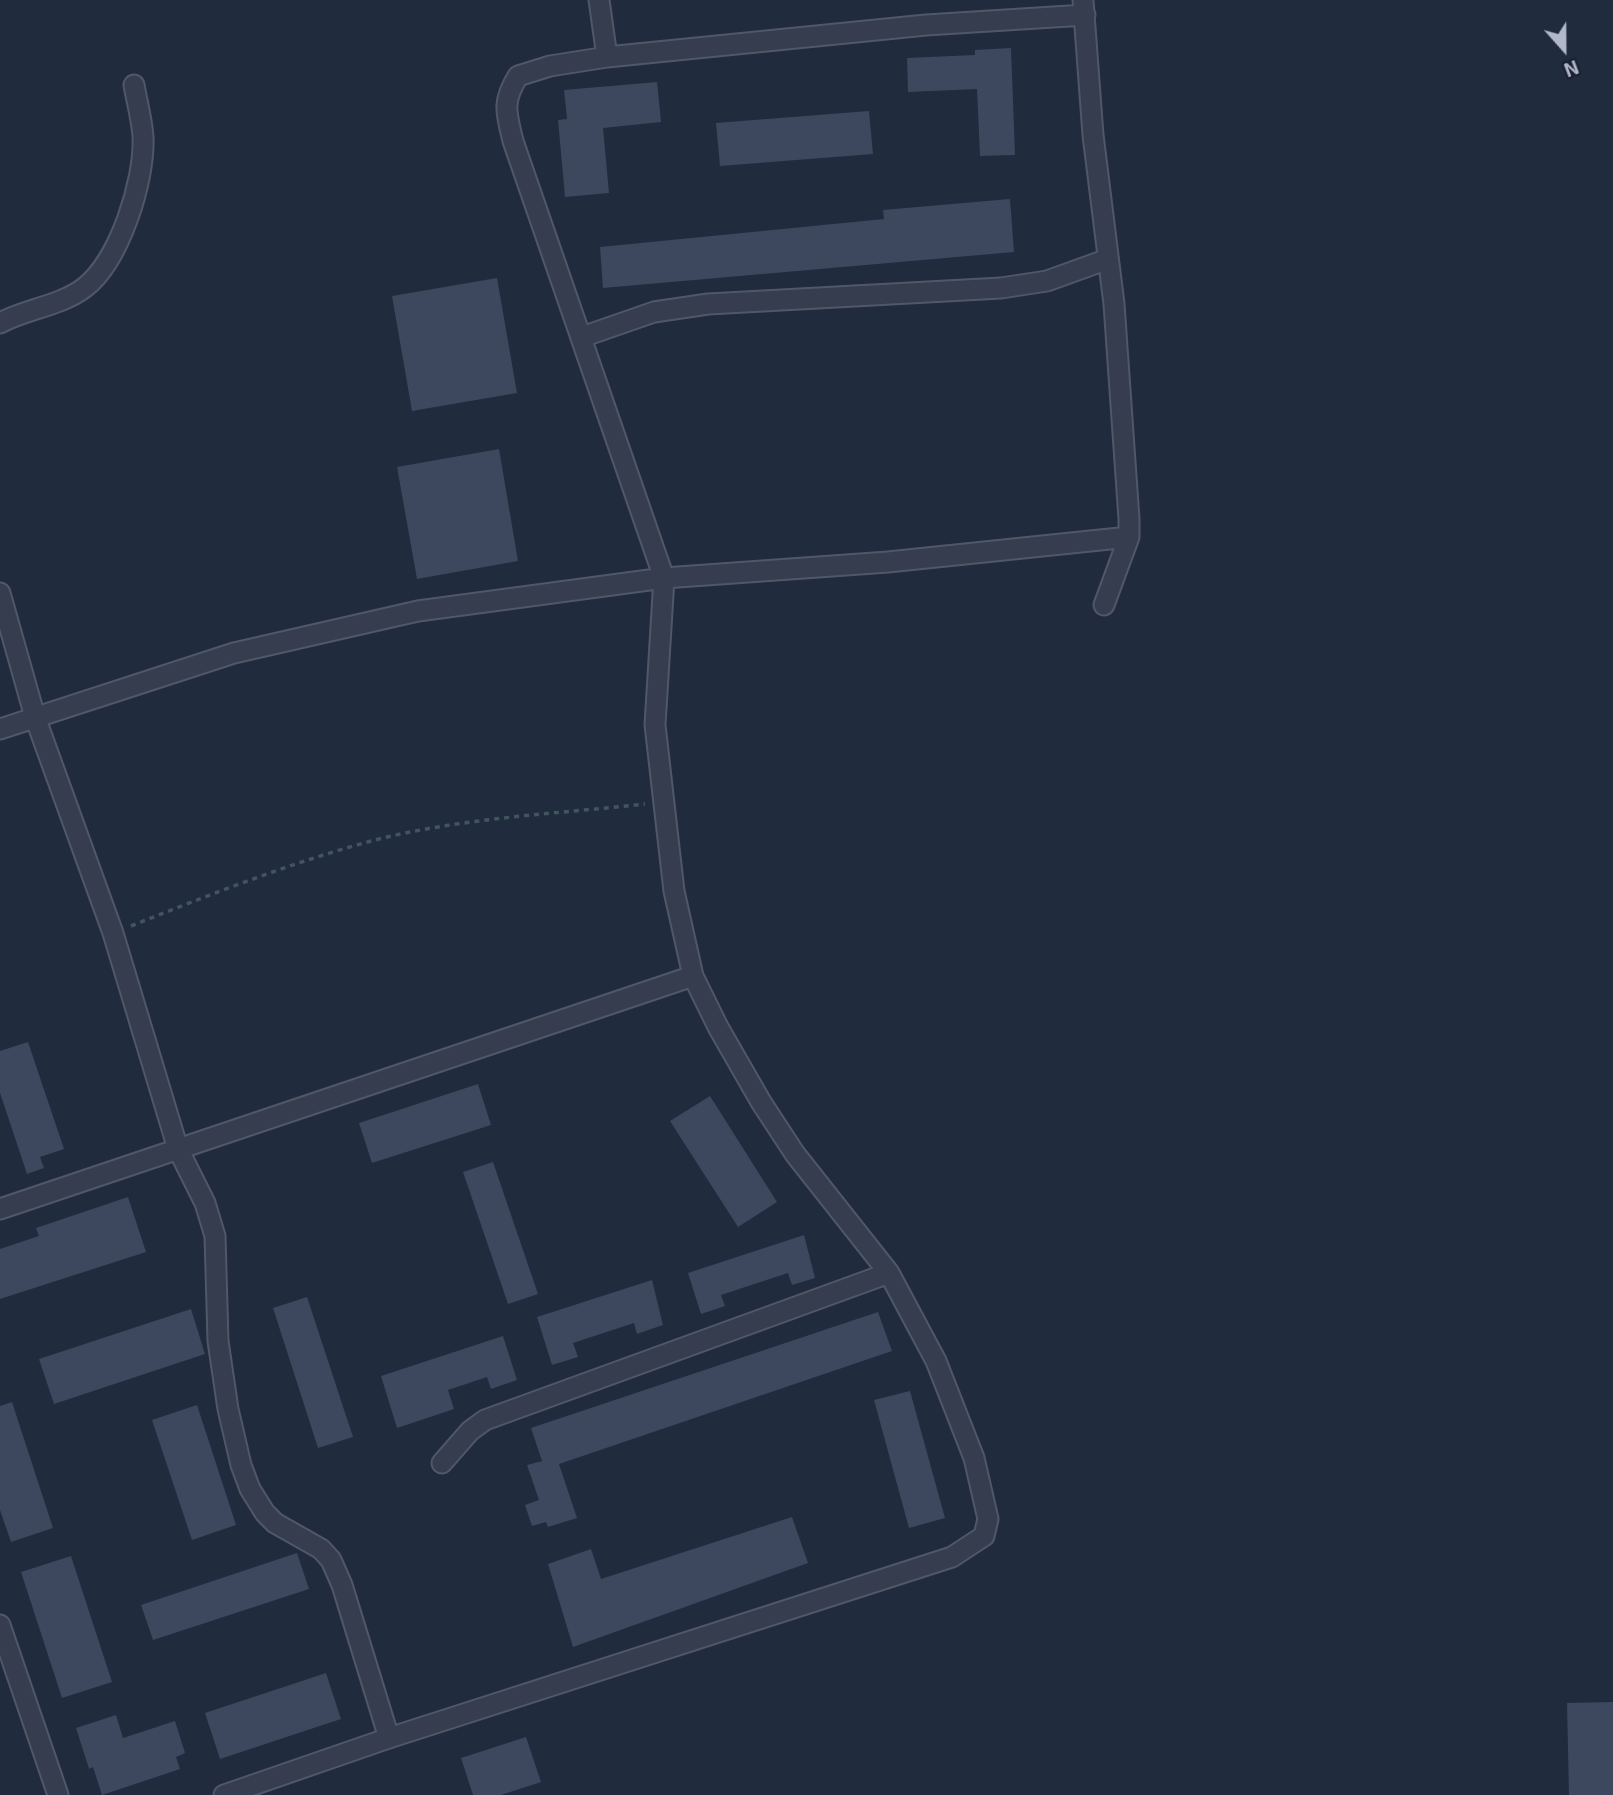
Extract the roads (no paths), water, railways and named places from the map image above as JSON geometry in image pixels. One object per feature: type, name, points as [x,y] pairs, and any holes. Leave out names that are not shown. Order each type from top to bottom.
[{"type":"street","points":[[599,0],[607,57]]},
{"type":"street","points":[[1030,20],[1031,0]]},
{"type":"street","points":[[224,1795],[389,1738],[952,1557],[984,1536],[988,1519],[974,1458],[936,1361],[890,1273],[775,1123],[718,1027],[693,976],[674,891],[655,725],[664,578],[513,141],[506,113],[506,94],[518,76],[550,65],[607,57],[926,25],[1030,20],[1084,7],[1093,135],[1108,258],[1129,537],[1104,605]]},
{"type":"street","points":[[0,323],[82,290],[101,273],[119,241],[136,186],[143,138],[134,85]]},
{"type":"street","points":[[582,337],[614,324],[681,308],[806,297],[1002,288],[1047,281],[1108,258]]},
{"type":"street","points":[[0,729],[234,653],[418,611],[664,578],[888,562],[1129,537]]},
{"type":"street","points":[[0,593],[35,717],[113,933],[178,1149],[205,1203],[215,1236],[218,1341],[228,1409],[241,1465],[250,1489],[265,1513],[275,1523],[321,1549],[331,1560],[342,1585],[389,1738]]},
{"type":"street","points":[[0,1209],[693,976]]},
{"type":"street","points":[[442,1463],[470,1431],[485,1420],[890,1273]]},
{"type":"street","points":[[0,1625],[58,1795]]}]
